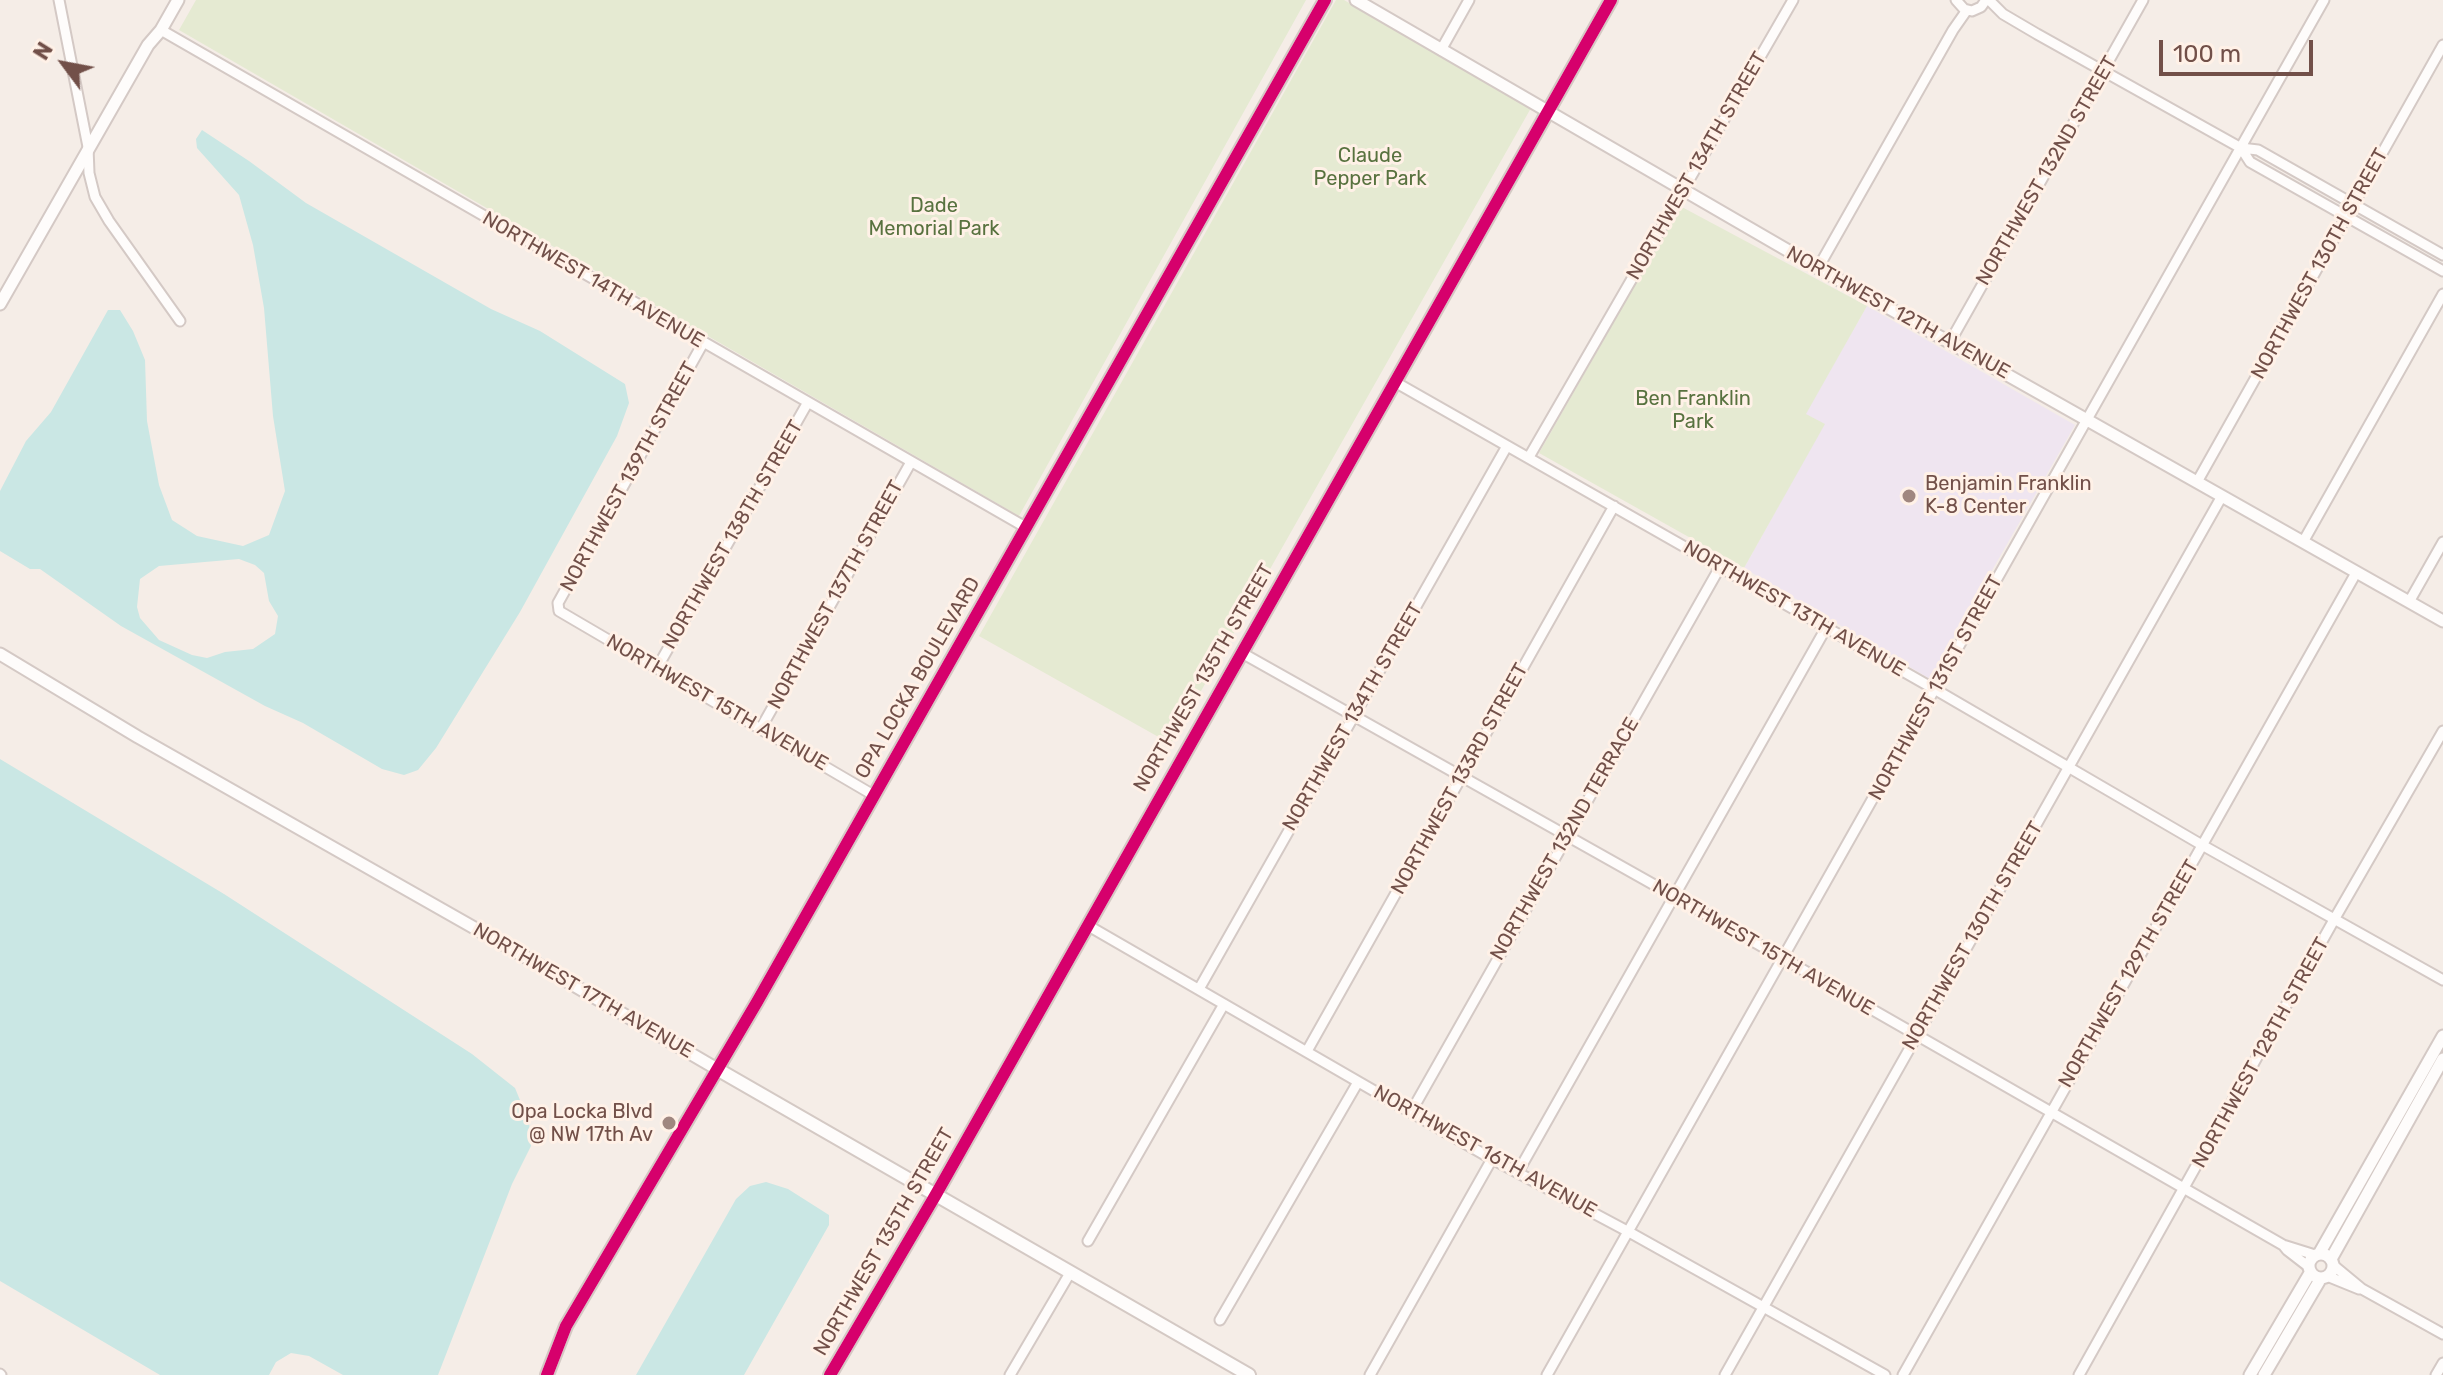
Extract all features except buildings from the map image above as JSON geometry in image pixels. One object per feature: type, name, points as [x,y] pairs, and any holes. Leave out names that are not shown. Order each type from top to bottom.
[{"type":"main road","name":"OPA LOCKA BOULEVARD","points":[[547,1375],[566,1326],[875,796],[1325,0]]},
{"type":"main road","name":"NORTHWEST 135TH STREET","points":[[830,1375],[935,1196],[1611,0]]},
{"type":"main road","name":"NORTHWEST 17TH AVENUE","points":[[717,1069],[1249,1375]]},
{"type":"street","points":[[59,0],[95,197],[180,321]]},
{"type":"street","points":[[0,304],[88,147],[178,0]]},
{"type":"street","name":"NORTHWEST 12TH AVENUE","points":[[1356,0],[1818,268],[2443,621]]},
{"type":"street","points":[[1441,50],[1469,0]]},
{"type":"street","name":"NORTHWEST 134TH STREET","points":[[1529,457],[1793,0]]},
{"type":"street","name":"NORTHWEST 132ND STREET","points":[[1950,342],[2143,0]]},
{"type":"street","name":"NORTHWEST 131ST STREET","points":[[1547,1375],[2324,0]]},
{"type":"street","points":[[1818,268],[1953,30],[1952,23],[1961,6],[1985,2],[2241,148],[2258,150],[2443,255]]},
{"type":"street","name":"NORTHWEST 14TH AVENUE","points":[[161,30],[1027,528]]},
{"type":"street","name":"NORTHWEST 130TH STREET","points":[[2197,482],[2443,45]]},
{"type":"street","points":[[2241,148],[2250,162],[2443,271]]},
{"type":"street","points":[[2303,542],[2443,294]]},
{"type":"street","name":"NORTHWEST 139TH STREET","points":[[559,611],[558,603],[703,343]]},
{"type":"street","name":"NORTHWEST 13TH AVENUE","points":[[1395,382],[2443,980]]},
{"type":"street","name":"NORTHWEST 138TH STREET","points":[[657,668],[808,402]]},
{"type":"street","name":"NORTHWEST 134TH STREET","points":[[1199,989],[1507,446]]},
{"type":"street","name":"NORTHWEST 137TH STREET","points":[[761,728],[911,462]]},
{"type":"street","name":"NORTHWEST 130TH STREET","points":[[1725,1375],[2222,496]]},
{"type":"street","name":"NORTHWEST 133RD STREET","points":[[1307,1051],[1614,506]]},
{"type":"street","points":[[2409,602],[2443,542]]},
{"type":"street","name":"NORTHWEST 132ND TERRACE","points":[[1411,1112],[1720,567]]},
{"type":"street","name":"NORTHWEST 129TH STREET","points":[[1903,1375],[2356,573]]},
{"type":"street","name":"NORTHWEST 15TH AVENUE","points":[[559,611],[875,796]]},
{"type":"street","points":[[1518,1172],[1826,628]]},
{"type":"street","name":"NORTHWEST 15TH AVENUE","points":[[1242,653],[2283,1245],[2317,1254]]},
{"type":"street","name":"NORTHWEST 17TH AVENUE","points":[[0,654],[138,737],[717,1069]]},
{"type":"street","name":"NORTHWEST 128TH STREET","points":[[2079,1375],[2443,731]]},
{"type":"street","name":"NORTHWEST 16TH AVENUE","points":[[1087,925],[1492,1159],[1885,1375]]},
{"type":"street","points":[[1088,1241],[1224,1004]]},
{"type":"street","points":[[2317,1254],[2443,1036]]},
{"type":"street","points":[[2264,1375],[2443,1059]]},
{"type":"street","points":[[1220,1320],[1358,1082]]},
{"type":"street","points":[[1370,1375],[1492,1159]]},
{"type":"street","name":"NORTHWEST 15TH AVENUE","points":[[2283,1245],[2322,1270],[2443,1334]]},
{"type":"street","points":[[2250,1375],[2322,1270],[2324,1254],[2317,1254]]},
{"type":"street","points":[[1010,1375],[1070,1273]]},
{"type":"street","points":[[2436,1375],[2443,1363]]},
{"type":"shaded area","name":"Benjamin Franklin K-8 Center","points":[[1867,306],[2075,425],[1930,679],[1744,568],[1824,424],[1805,414]]},
{"type":"green space","name":"Dade Memorial Park","points":[[196,0],[1306,0],[1019,516],[179,30]]},
{"type":"green space","name":"Claude Pepper Park","points":[[1336,0],[1344,0],[1531,108],[1171,744],[979,636]]},
{"type":"green space","name":"Ben Franklin Park","points":[[1680,206],[1867,306],[1806,414],[1825,424],[1744,568],[1539,453]]},
{"type":"water","points":[[202,130],[306,203],[491,309],[540,331],[625,384],[629,403],[617,436],[520,612],[436,748],[418,770],[404,775],[382,769],[303,723],[265,706],[121,626],[40,569],[30,569],[0,551],[0,491],[26,441],[51,412],[108,310],[120,310],[145,360],[147,421],[159,485],[172,520],[197,536],[243,546],[269,535],[285,491],[273,416],[264,308],[253,245],[239,195],[197,148],[196,139]],"holes":[[[239,559],[255,565],[264,573],[269,601],[278,616],[275,634],[253,649],[225,652],[207,658],[192,655],[159,640],[140,618],[137,607],[140,579],[159,566]]]},
{"type":"water","points":[[0,759],[224,894],[472,1054],[515,1088],[529,1122],[531,1146],[512,1184],[438,1375],[343,1375],[309,1356],[291,1353],[276,1362],[269,1375],[160,1375],[0,1281]]},
{"type":"water","points":[[766,1182],[788,1189],[829,1215],[829,1225],[744,1375],[636,1375],[736,1199],[750,1186]]},
{"type":"cycle path","points":[[547,1375],[566,1326],[757,1002],[1325,0]]},
{"type":"cycle path","points":[[830,1375],[935,1196],[1611,0]]},
{"type":"place","name":"Benjamin Franklin K-8 Center","points":[[1909,496]]},
{"type":"place","name":"Opa Locka Blvd @ NW 17th Av","points":[[669,1123]]}]
